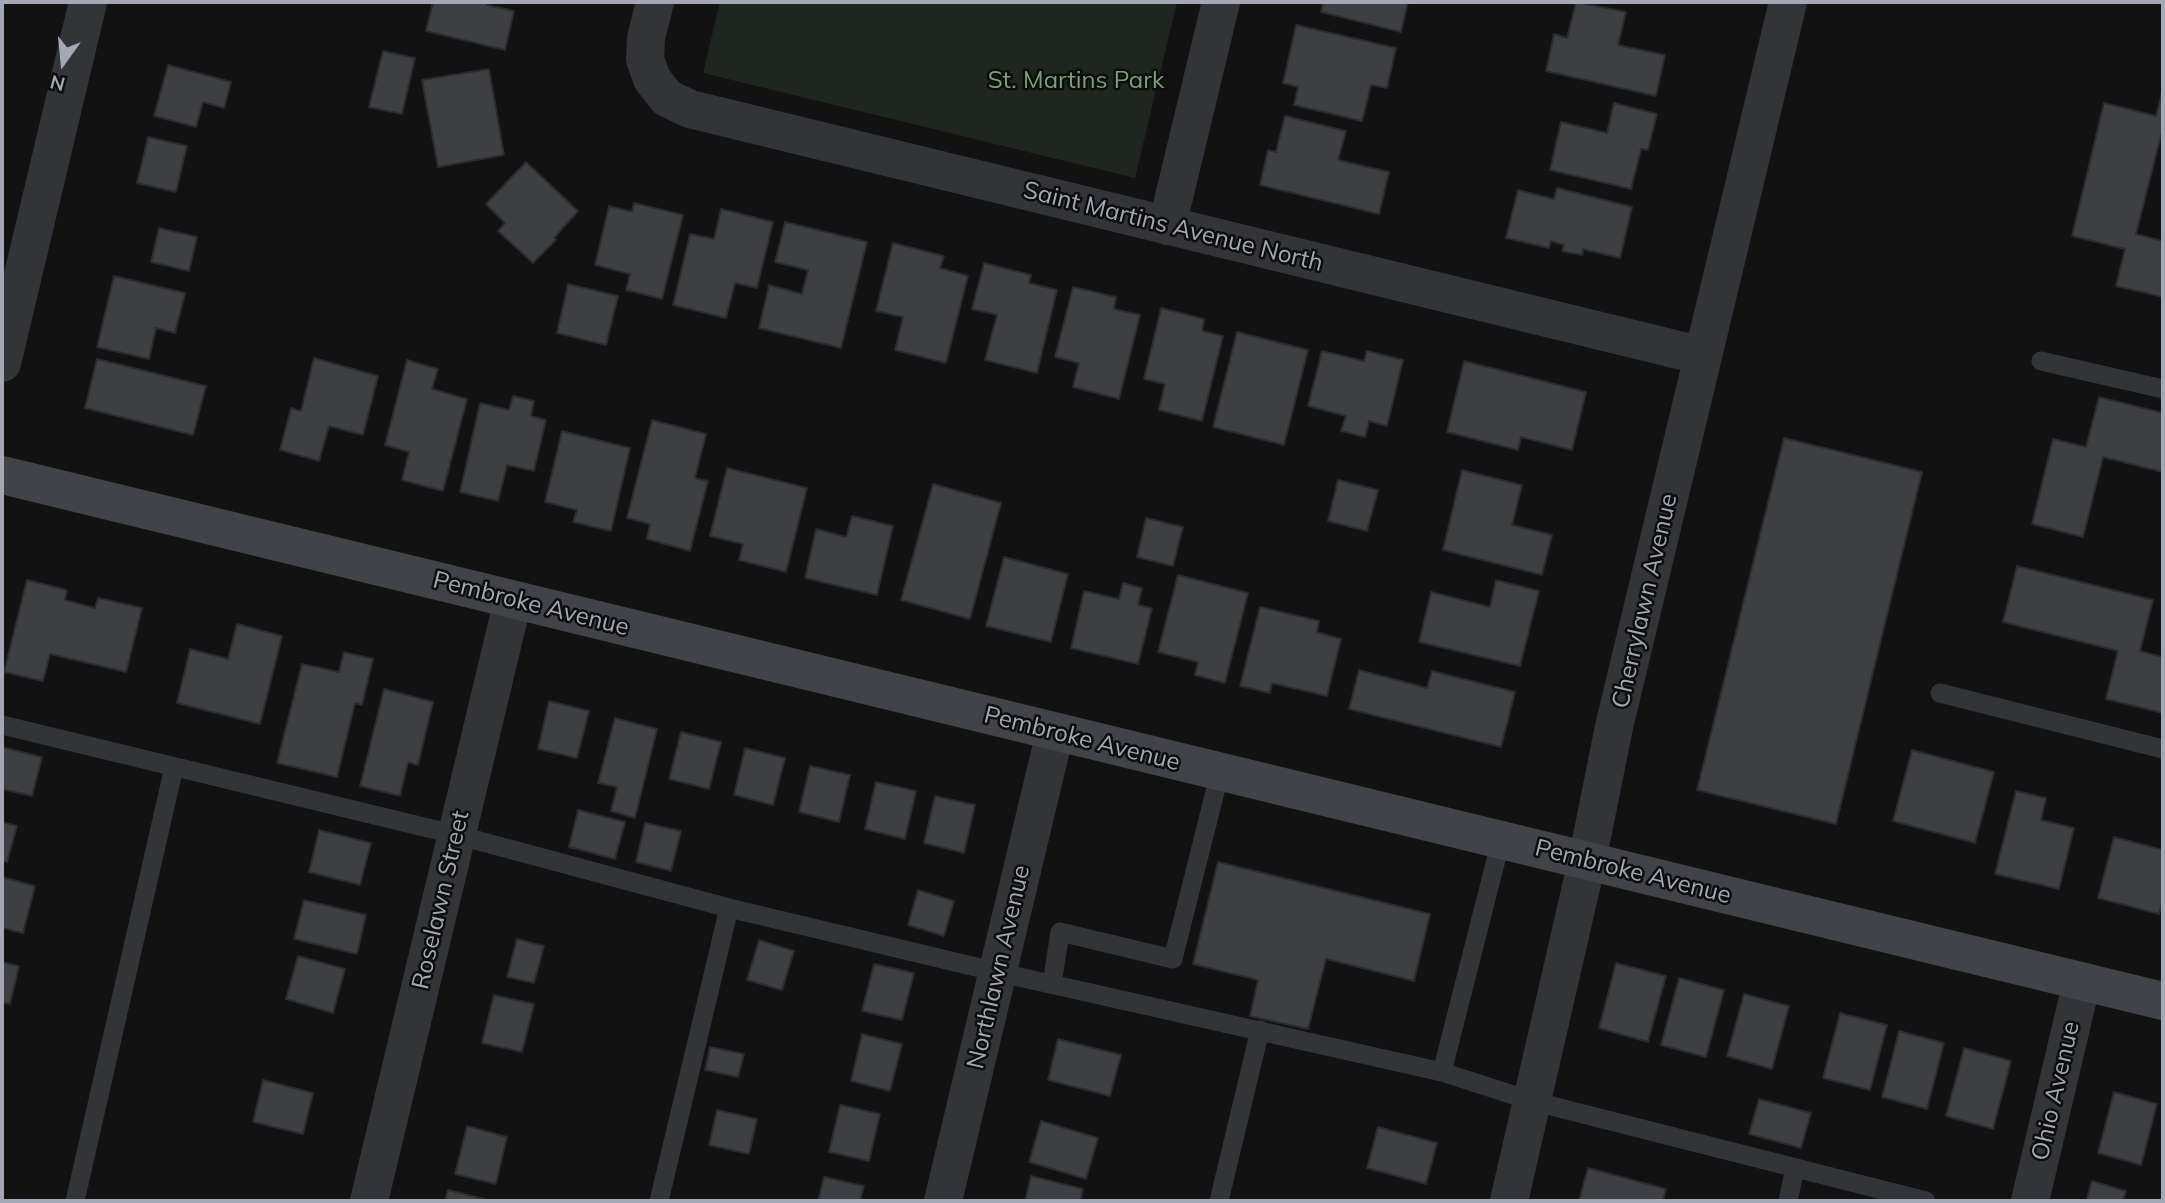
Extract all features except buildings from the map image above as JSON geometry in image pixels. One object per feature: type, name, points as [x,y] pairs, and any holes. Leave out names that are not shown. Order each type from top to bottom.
[{"type":"street","points":[[2,363],[88,2]]},
{"type":"street","name":"Saint Martins Avenue North","points":[[655,2],[646,38],[645,59],[652,79],[667,98],[690,109],[1703,356]]},
{"type":"street","points":[[1167,226],[1221,2]]},
{"type":"street","name":"Cherrylawn Avenue","points":[[1509,1201],[1587,861],[1614,727],[1788,2]]},
{"type":"street","name":"Pembroke Avenue","points":[[2,475],[2163,1000]]},
{"type":"street","name":"Roselawn Street","points":[[369,1201],[513,600]]},
{"type":"street","name":"Northlawn Avenue","points":[[943,1201],[1055,732]]},
{"type":"street","name":"Ohio Avenue","points":[[2030,1201],[2082,981]]},
{"type":"lane","points":[[2041,361],[2163,389]]},
{"type":"lane","points":[[1940,693],[2163,750]]},
{"type":"lane","points":[[2,725],[457,835],[729,908],[1442,1072],[1532,1101],[1926,1201]]},
{"type":"lane","points":[[75,1201],[174,767]]},
{"type":"lane","points":[[1052,984],[1060,932],[1173,959],[1220,772]]},
{"type":"lane","points":[[1442,1072],[1501,840]]},
{"type":"lane","points":[[659,1201],[729,908]]},
{"type":"lane","points":[[1219,1201],[1260,1030]]},
{"type":"lane","points":[[1788,1201],[1796,1168]]},
{"type":"green space","name":"St. Martins Park","points":[[720,2],[1177,2],[1135,178],[703,73]]}]
